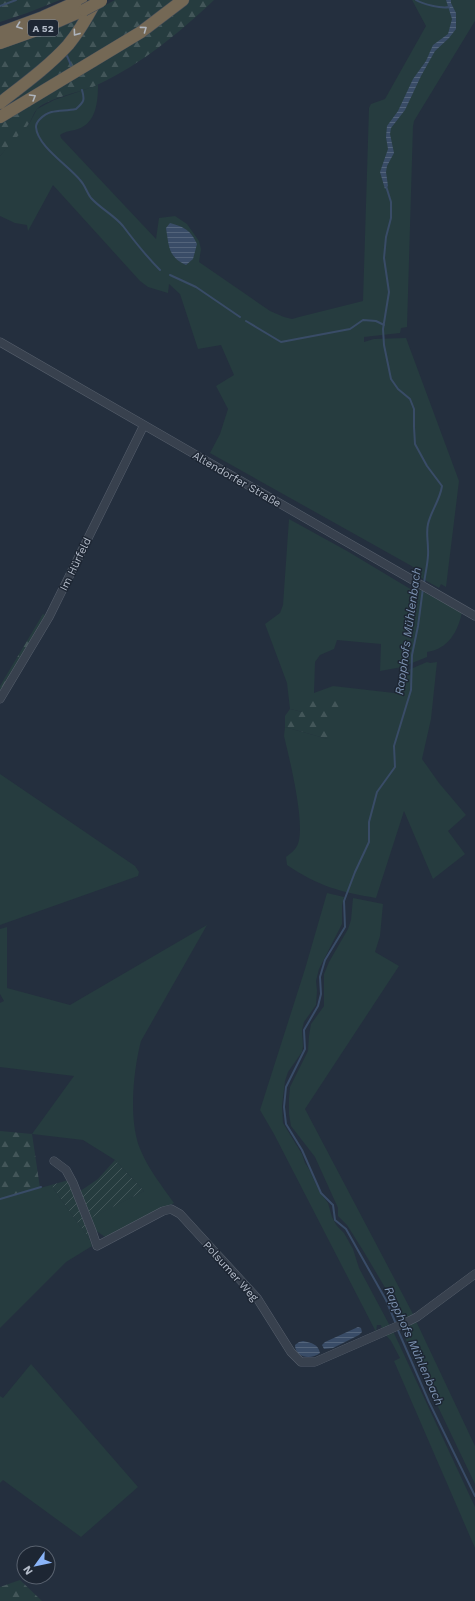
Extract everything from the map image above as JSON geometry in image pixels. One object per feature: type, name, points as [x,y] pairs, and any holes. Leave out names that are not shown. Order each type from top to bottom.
[{"type":"highway","points":[[0,103],[47,65],[68,44],[101,0]]},
{"type":"highway","name":"A 52","points":[[0,32],[49,14],[101,0]]},
{"type":"highway","points":[[0,118],[141,32],[183,0]]},
{"type":"highway","name":"A 52","points":[[0,43],[39,30],[83,5]]},
{"type":"street","name":"Altendorfer Straße","points":[[0,342],[475,616]]},
{"type":"street","name":"Im Hürfeld","points":[[0,699],[49,617],[144,426]]},
{"type":"street","name":"Polsumer Weg","points":[[54,1161],[66,1170],[73,1183],[97,1246],[163,1210],[171,1209],[180,1214],[257,1298],[291,1352],[301,1362],[315,1362],[417,1317],[475,1274]]},
{"type":"green space","points":[[0,0],[60,0],[0,22]]},
{"type":"green space","points":[[115,0],[214,0],[174,36],[131,67],[93,87],[58,98],[42,105],[37,109],[28,125],[0,156],[0,49],[75,21]]},
{"type":"green space","points":[[412,0],[475,0],[475,21],[414,121],[407,327],[401,328],[400,333],[364,337],[364,342],[374,339],[406,338],[459,481],[446,587],[441,584],[439,588],[416,575],[417,569],[210,453],[220,434],[228,409],[216,386],[234,375],[221,345],[198,349],[180,294],[169,284],[168,293],[148,287],[140,281],[53,185],[28,231],[27,225],[15,223],[0,216],[0,156],[16,136],[29,124],[37,109],[54,100],[98,85],[95,111],[89,122],[78,129],[60,135],[61,138],[156,239],[159,218],[175,216],[187,224],[199,241],[201,249],[199,262],[270,311],[284,317],[292,319],[363,301],[369,108],[371,104],[385,99],[426,26]]},
{"type":"green space","points":[[289,519],[347,551],[412,590],[414,587],[462,612],[455,633],[446,643],[441,647],[427,652],[427,657],[402,667],[380,671],[381,644],[337,640],[334,649],[320,655],[315,662],[314,693],[333,686],[394,693],[398,692],[406,671],[427,662],[437,662],[431,719],[422,759],[439,783],[466,815],[448,831],[465,854],[433,879],[404,811],[376,898],[351,893],[319,883],[287,865],[286,857],[297,846],[300,837],[300,824],[296,792],[284,736],[285,727],[328,739],[302,712],[290,709],[287,683],[265,624],[280,613],[283,605]]},
{"type":"green space","points":[[43,614],[47,616],[0,695],[0,686]]},
{"type":"green space","points":[[312,697],[335,699],[340,707],[331,717],[328,739],[285,727],[285,716],[290,709],[302,712]]},
{"type":"green space","points":[[0,774],[135,866],[139,872],[138,876],[0,925]]},
{"type":"green space","points":[[327,893],[344,897],[342,906],[342,924],[319,969],[316,981],[316,1005],[304,1022],[302,1030],[302,1052],[288,1072],[285,1081],[282,1106],[283,1123],[302,1154],[319,1191],[328,1203],[332,1217],[337,1226],[344,1233],[353,1249],[359,1268],[390,1326],[382,1330],[381,1325],[377,1325],[376,1332],[274,1134],[260,1110],[305,969]]},
{"type":"green space","points":[[353,898],[383,904],[380,936],[375,952],[399,966],[305,1109],[413,1314],[401,1322],[387,1291],[364,1252],[347,1225],[338,1216],[338,1208],[315,1157],[291,1126],[289,1114],[290,1087],[308,1051],[311,1024],[324,1006],[324,974],[329,962],[348,929],[351,920]]},
{"type":"green space","points":[[207,925],[141,1041],[134,1082],[133,1112],[137,1139],[148,1165],[174,1203],[108,1239],[95,1230],[90,1218],[144,1191],[115,1160],[83,1140],[32,1134],[74,1076],[0,1067],[0,1003],[4,1001],[0,994],[0,929],[7,927],[7,988],[70,1005]]},
{"type":"green space","points":[[0,1131],[32,1134],[40,1188],[0,1199]]},
{"type":"green space","points":[[115,1160],[144,1191],[85,1221],[90,1240],[51,1185],[69,1180],[76,1194],[98,1179]]},
{"type":"green space","points":[[51,1185],[90,1240],[92,1246],[66,1262],[0,1328],[0,1199]]},
{"type":"green space","points":[[416,1321],[475,1446],[475,1484],[406,1340],[402,1327]]},
{"type":"green space","points":[[393,1331],[475,1507],[475,1548],[394,1361],[400,1358],[391,1341],[385,1334]]},
{"type":"green space","points":[[31,1364],[138,1487],[81,1537],[3,1480],[0,1483],[0,1396],[3,1398]]},
{"type":"green space","points":[[16,1581],[16,1585],[25,1585],[42,1601],[0,1601],[0,1587]]},
{"type":"water","points":[[446,0],[451,0],[456,13],[456,29],[435,51],[405,110],[391,128],[390,134],[394,153],[387,166],[386,172],[388,186],[385,189],[380,172],[388,149],[386,137],[387,126],[398,111],[413,79],[426,61],[433,45],[448,34],[452,19]]},
{"type":"water","points":[[170,223],[190,232],[197,244],[193,259],[186,265],[180,262],[170,250],[166,228]]},
{"type":"water","points":[[358,1327],[361,1328],[362,1332],[359,1335],[333,1348],[324,1349],[322,1345],[325,1342]]},
{"type":"water","points":[[303,1341],[312,1343],[316,1346],[320,1353],[312,1357],[308,1357],[298,1353],[295,1345]]},
{"type":"waterway","points":[[0,6],[16,0]]},
{"type":"waterway","points":[[416,0],[432,6],[449,7]]},
{"type":"waterway","points":[[67,56],[71,65]]},
{"type":"waterway","points":[[82,90],[83,101],[79,107],[76,109],[48,113],[39,120],[36,125],[38,134],[47,148],[82,182],[91,198],[123,226],[160,270]]},
{"type":"waterway","name":"Rapphofs Mühlenbach","points":[[386,186],[391,202],[391,218],[386,237],[384,258],[389,292],[383,329],[384,345],[391,379],[398,389],[410,399],[414,409],[415,444],[427,466],[442,486],[428,524],[428,558],[424,584]]},
{"type":"waterway","points":[[170,275],[196,287],[240,317]]},
{"type":"waterway","points":[[246,321],[281,342],[350,329],[363,320],[376,321],[384,325]]},
{"type":"waterway","name":"Rapphofs Mühlenbach","points":[[396,1324],[386,1300],[346,1229],[335,1220],[333,1205],[321,1193],[302,1150],[286,1124],[284,1107],[286,1087],[305,1049],[304,1030],[318,1006],[321,994],[320,977],[325,960],[345,927],[344,901],[369,842],[369,822],[377,792],[395,767],[394,746],[411,690],[412,655],[418,626],[423,588]]},
{"type":"waterway","points":[[0,1199],[41,1187]]},
{"type":"waterway","name":"Rapphofs Mühlenbach","points":[[397,1328],[429,1402],[475,1496]]}]
